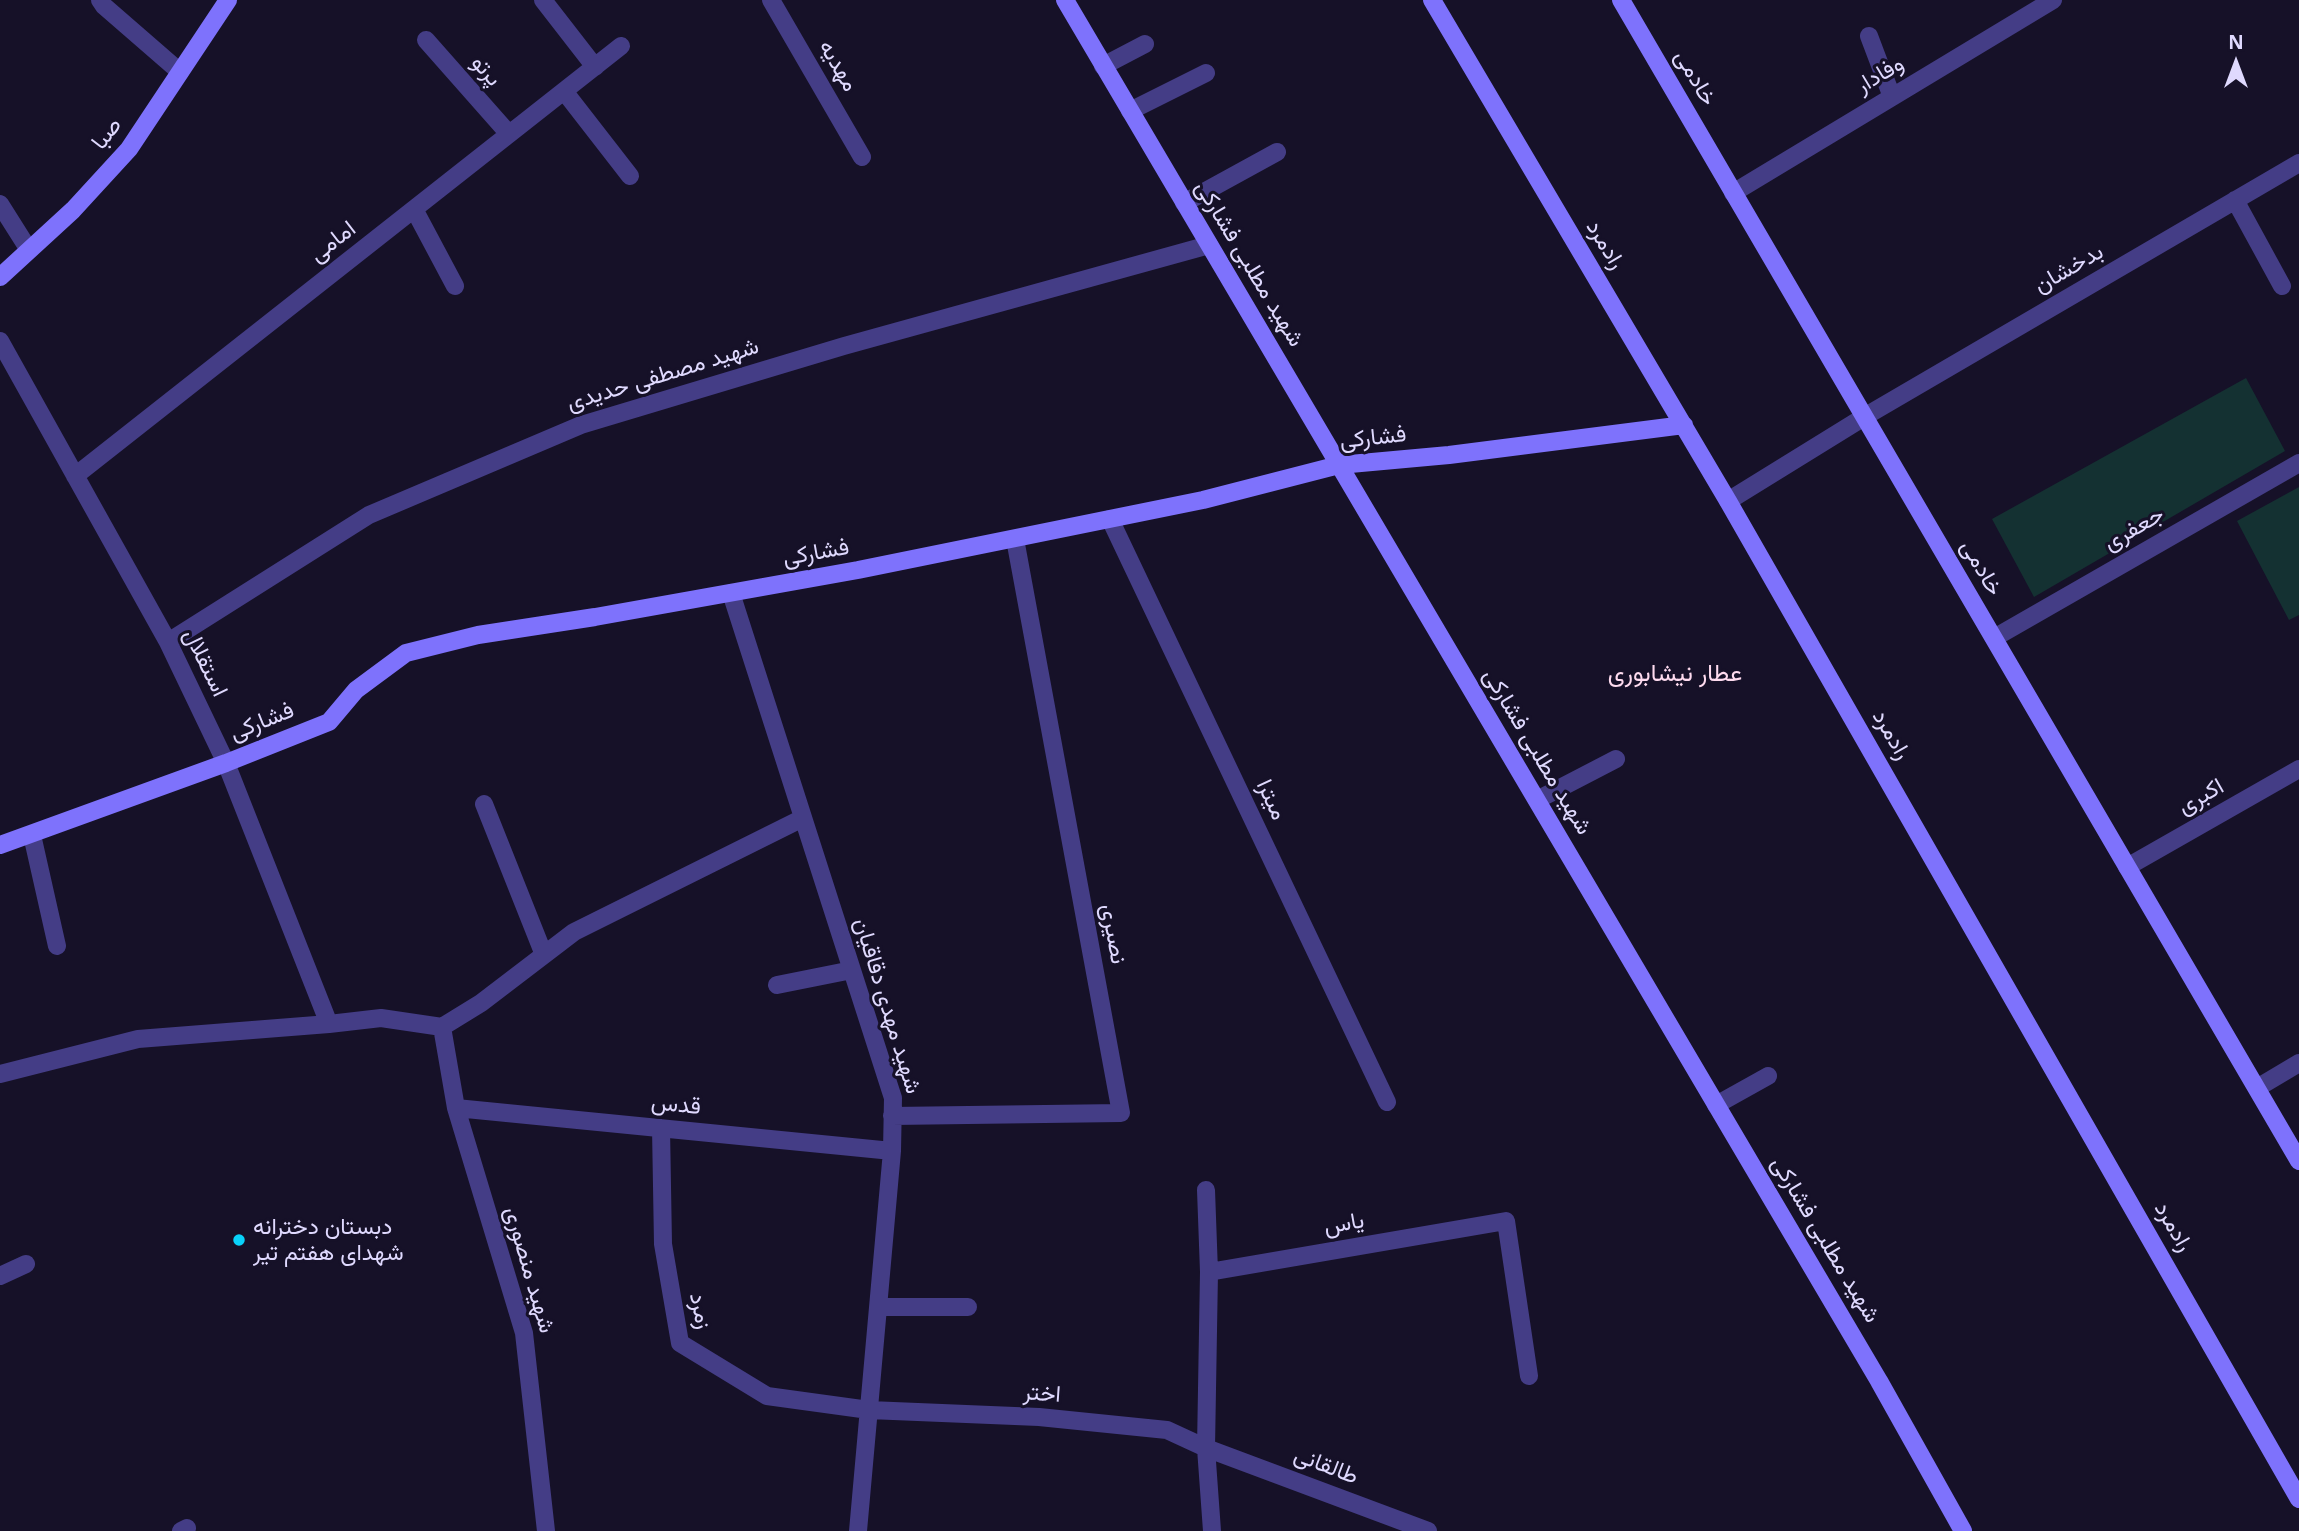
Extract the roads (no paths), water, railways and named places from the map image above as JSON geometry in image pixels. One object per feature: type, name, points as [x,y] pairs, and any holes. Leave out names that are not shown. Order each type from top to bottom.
[{"type":"street","points":[[100,0],[180,72]]},
{"type":"street","name":"صبا","points":[[0,277],[73,210],[129,149],[228,0]]},
{"type":"street","points":[[543,0],[595,67]]},
{"type":"street","name":"مهدیه","points":[[772,0],[862,157]]},
{"type":"street","name":"شهید مطلبی فشارکی","points":[[1065,0],[1879,1381],[1963,1531]]},
{"type":"street","name":"رادمرد","points":[[1432,0],[1728,501],[2299,1499]]},
{"type":"street","name":"خادمی","points":[[1621,0],[2299,1161]]},
{"type":"street","name":"وفادار","points":[[1733,192],[2053,0]]},
{"type":"street","points":[[1869,36],[1892,97]]},
{"type":"street","name":"پرتو","points":[[426,40],[509,134]]},
{"type":"street","points":[[1103,66],[1145,44]]},
{"type":"street","name":"امامی","points":[[75,476],[621,46]]},
{"type":"street","points":[[1130,111],[1206,73]]},
{"type":"street","points":[[564,91],[630,176]]},
{"type":"street","points":[[1184,203],[1277,152]]},
{"type":"street","name":"بدخشان","points":[[1728,501],[1864,417],[2299,163]]},
{"type":"street","points":[[2235,200],[2282,286]]},
{"type":"street","points":[[0,204],[29,250]]},
{"type":"street","points":[[415,209],[455,286]]},
{"type":"street","name":"شهید مصطفی حدیدی","points":[[168,642],[369,515],[581,425],[844,345],[1209,245]]},
{"type":"street","name":"استقلال","points":[[0,341],[168,642],[226,763],[329,1024]]},
{"type":"street","name":"فشارکی","points":[[0,845],[226,763],[329,722],[356,690],[405,653],[478,635],[731,593],[1015,539],[1203,500],[1339,465],[1448,455],[1684,425]]},
{"type":"street","name":"جعفری","points":[[1994,638],[2299,463]]},
{"type":"street","name":"میترا","points":[[1110,519],[1387,1102]]},
{"type":"street","name":"نصیری","points":[[892,1116],[1121,1114],[1015,539]]},
{"type":"street","name":"شهید مهدی دقاقیان","points":[[731,593],[893,1098],[892,1151],[859,1531]]},
{"type":"street","points":[[1537,800],[1616,760]]},
{"type":"street","name":"اکبری","points":[[2127,867],[2299,769]]},
{"type":"street","points":[[484,804],[544,955]]},
{"type":"street","points":[[0,1074],[138,1039],[381,1018],[442,1027],[481,1003],[574,932],[803,818]]},
{"type":"street","points":[[32,835],[57,946]]},
{"type":"street","points":[[777,985],[852,970]]},
{"type":"street","name":"شهید منصوری","points":[[442,1027],[456,1108],[524,1333],[546,1531]]},
{"type":"street","points":[[2257,1088],[2299,1063]]},
{"type":"street","points":[[1716,1105],[1768,1076]]},
{"type":"street","name":"قدس","points":[[456,1108],[892,1151]]},
{"type":"street","name":"زمرد","points":[[661,1128],[663,1244],[680,1343],[767,1396],[869,1410]]},
{"type":"street","points":[[1206,1190],[1209,1272],[1206,1448],[1212,1531]]},
{"type":"street","name":"یاس","points":[[1209,1272],[1506,1221],[1529,1376]]},
{"type":"street","points":[[0,1276],[26,1264]]},
{"type":"street","points":[[878,1307],[968,1307]]},
{"type":"street","name":"اختر","points":[[869,1410],[1039,1417],[1167,1430],[1206,1448]]},
{"type":"street","name":"طالقانی","points":[[1206,1448],[1428,1531]]},
{"type":"place","name":"دبستان دخترانه شهدای هفتم تیر","points":[[239,1240]]},
{"type":"district","name":"عطار نیشابوری","points":[[1675,674]]}]
